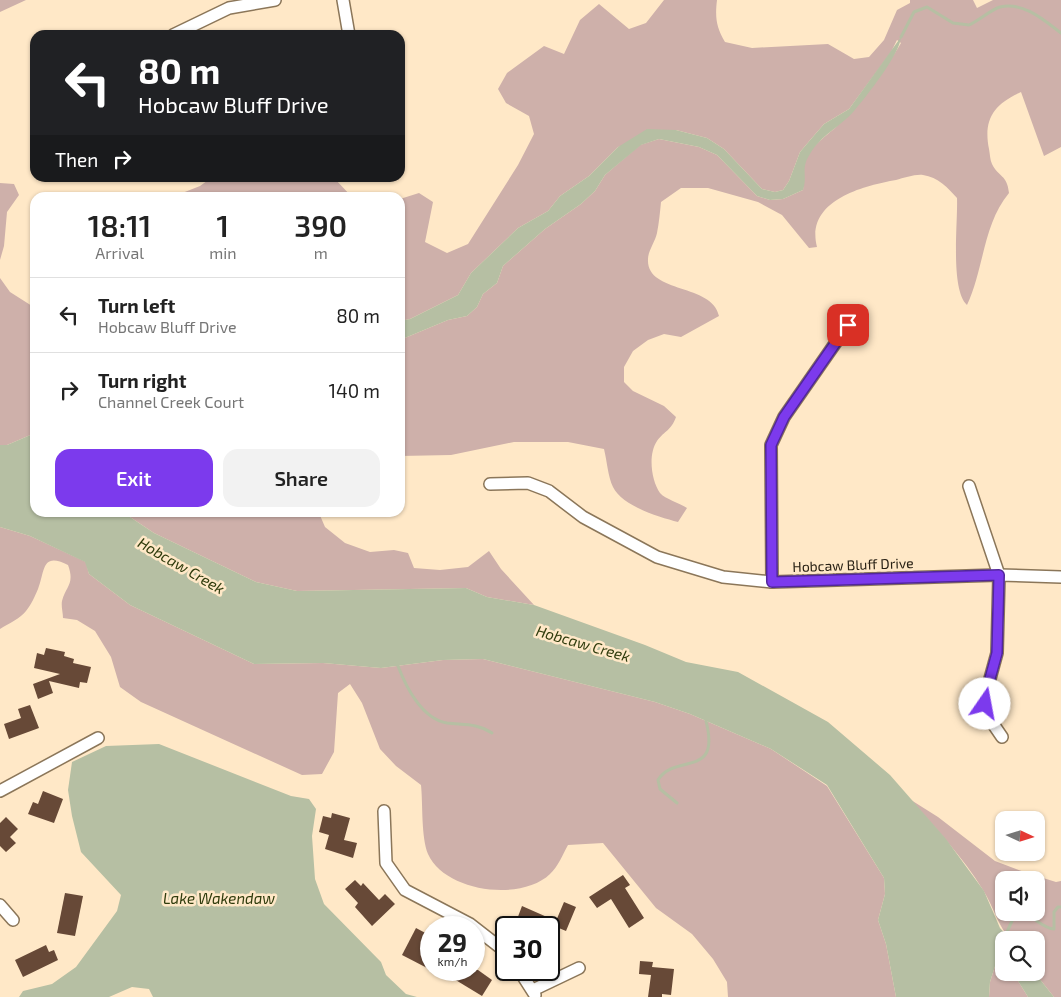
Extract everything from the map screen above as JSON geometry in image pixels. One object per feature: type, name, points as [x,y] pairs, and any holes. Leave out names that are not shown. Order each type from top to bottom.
[{"type":"street","points":[[183,30],[228,8],[275,0]]},
{"type":"street","points":[[343,0],[348,30]]},
{"type":"street","points":[[772,582],[771,445],[784,417],[848,325]]},
{"type":"street","name":"Hobcaw Bluff Drive","points":[[490,484],[528,483],[549,492],[583,518],[656,557],[723,577],[772,582],[999,575],[1061,577]]},
{"type":"street","points":[[969,486],[999,575],[997,653],[985,697],[989,718],[1002,737]]},
{"type":"street","points":[[0,790],[98,738]]},
{"type":"street","points":[[384,812],[386,863],[406,890],[470,924],[495,943]]},
{"type":"street","points":[[0,906],[13,920]]},
{"type":"street","points":[[526,981],[534,993],[579,968]]},
{"type":"shaded area","points":[[0,0],[26,0],[0,12]]},
{"type":"shaded area","points":[[664,0],[717,0],[717,22],[725,42],[752,48],[828,44],[854,59],[869,57],[884,40],[897,10],[910,3],[910,0],[973,0],[977,8],[993,0],[1061,0],[1061,147],[1044,156],[1021,92],[997,107],[989,121],[990,159],[1005,179],[1009,193],[1000,205],[994,219],[973,291],[967,305],[958,285],[956,255],[957,198],[950,190],[928,176],[917,175],[882,183],[839,198],[828,207],[820,218],[816,231],[817,247],[809,248],[782,215],[758,202],[708,188],[681,188],[661,202],[657,233],[648,256],[650,270],[657,278],[668,284],[705,298],[714,306],[719,316],[681,337],[664,334],[648,340],[633,351],[624,367],[624,382],[633,391],[664,406],[676,417],[670,428],[654,446],[652,467],[654,481],[660,493],[687,508],[678,522],[642,510],[624,500],[613,487],[604,449],[568,442],[514,442],[451,455],[405,456],[405,338],[448,320],[467,316],[477,307],[483,294],[497,283],[503,266],[545,229],[581,204],[595,191],[605,175],[640,145],[659,139],[699,147],[717,155],[757,196],[770,200],[783,199],[803,190],[803,166],[811,150],[859,102],[881,74],[901,43],[897,40],[891,52],[849,109],[824,124],[800,152],[789,181],[783,190],[775,192],[762,189],[724,149],[707,138],[676,130],[618,147],[589,176],[560,196],[548,211],[518,228],[471,273],[458,295],[405,320],[405,197],[419,193],[433,202],[425,242],[447,253],[468,244],[518,165],[534,134],[529,116],[506,103],[498,89],[507,73],[544,46],[564,54],[580,20],[599,4],[629,29],[646,23]]},
{"type":"shaded area","points":[[206,182],[338,182],[347,192],[185,192]]},
{"type":"shaded area","points":[[0,183],[14,184],[19,195],[7,212],[4,246],[0,260]]},
{"type":"shaded area","points":[[0,278],[10,292],[30,305],[30,435],[7,445],[0,445]]},
{"type":"shaded area","points":[[130,517],[321,517],[325,527],[345,543],[370,552],[394,550],[408,553],[414,568],[440,570],[468,567],[489,551],[501,569],[534,605],[487,597],[466,588],[297,591],[256,582],[154,533]]},
{"type":"shaded area","points":[[0,527],[30,536],[86,562],[89,574],[130,605],[254,664],[323,663],[381,668],[443,660],[483,659],[655,702],[690,714],[771,749],[827,786],[884,878],[885,894],[878,920],[886,944],[896,997],[728,997],[727,982],[713,959],[692,934],[656,908],[603,843],[568,845],[558,864],[550,874],[537,883],[521,888],[503,890],[484,889],[450,877],[437,867],[428,854],[423,830],[421,785],[396,766],[380,749],[362,703],[350,684],[338,693],[334,752],[322,774],[302,775],[141,702],[120,687],[111,657],[95,631],[77,620],[63,618],[62,601],[71,577],[68,565],[53,560],[48,562],[43,570],[37,592],[28,609],[24,614],[0,629]]},
{"type":"shaded area","points":[[911,800],[938,817],[995,861],[1022,871],[995,871],[995,913],[987,896],[958,855]]},
{"type":"shaded area","points":[[1045,879],[1056,882],[1061,881],[1061,997],[1054,997],[1041,981],[1045,981],[1045,931],[1004,931],[999,921],[1045,921]]},
{"type":"shaded area","points":[[995,966],[995,981],[1018,981],[1028,997],[989,997],[990,982]]},
{"type":"water","points":[[901,37],[895,54],[866,96],[849,117],[814,147],[805,164],[803,190],[783,199],[770,200],[757,196],[717,155],[699,147],[659,139],[641,145],[605,175],[595,191],[581,204],[545,229],[503,266],[497,283],[483,294],[477,307],[467,316],[448,320],[405,338],[405,320],[458,295],[471,273],[518,228],[548,211],[560,196],[589,176],[618,147],[647,129],[676,130],[707,138],[724,149],[762,189],[775,192],[783,190],[789,181],[800,152],[824,124],[849,109]]},
{"type":"water","name":"Hobcaw Creek","points":[[30,435],[30,517],[130,517],[154,533],[256,582],[297,591],[466,588],[487,597],[534,605],[645,645],[686,662],[738,672],[828,722],[890,775],[946,839],[984,891],[995,916],[995,921],[997,921],[1003,931],[995,931],[995,966],[990,982],[989,997],[896,997],[886,944],[878,920],[885,894],[884,878],[827,785],[771,749],[690,714],[655,702],[483,659],[443,660],[381,668],[323,663],[254,664],[130,605],[89,574],[85,562],[30,536],[0,527],[0,445],[7,445]]},
{"type":"water","name":"Lake Wakendaw","points":[[159,744],[291,796],[309,799],[316,809],[312,836],[315,879],[324,904],[381,962],[386,975],[406,994],[417,997],[153,997],[149,989],[132,987],[109,997],[19,997],[23,991],[52,984],[76,967],[117,911],[121,895],[81,852],[68,790],[72,762],[106,746]]},
{"type":"water","points":[[1018,981],[1041,981],[1054,997],[1028,997]]},
{"type":"building","points":[[46,648],[65,652],[64,656],[74,659],[73,663],[91,667],[87,683],[80,682],[79,688],[49,681],[53,693],[38,699],[33,684],[60,674],[34,668],[37,653],[44,655]]},
{"type":"building","points":[[30,705],[39,728],[9,739],[4,724],[21,718],[18,709]]},
{"type":"building","points":[[43,791],[63,799],[54,823],[28,814],[33,802],[38,804]]},
{"type":"building","points":[[332,813],[350,818],[344,840],[357,843],[353,858],[325,849],[329,835],[319,832],[323,816],[331,818]]},
{"type":"building","points":[[6,817],[18,829],[10,837],[16,843],[6,852],[0,846],[0,823]]},
{"type":"building","points":[[623,875],[630,885],[625,888],[644,918],[629,928],[611,899],[597,908],[589,897]]},
{"type":"building","points":[[355,880],[361,886],[363,883],[379,900],[385,894],[395,904],[372,926],[355,907],[358,903],[345,889]]},
{"type":"building","points":[[65,893],[83,896],[75,936],[57,933]]},
{"type":"building","points":[[564,902],[576,907],[566,931],[560,928],[560,916],[558,916]]},
{"type":"building","points":[[522,906],[545,916],[518,916]]},
{"type":"building","points":[[416,928],[420,930],[420,964],[402,955]]},
{"type":"building","points":[[46,945],[49,952],[54,950],[58,960],[23,977],[15,960]]},
{"type":"building","points":[[640,961],[653,962],[652,967],[674,969],[671,995],[662,994],[662,997],[648,997],[651,975],[639,974]]},
{"type":"building","points":[[485,975],[492,980],[482,996],[457,981],[485,981]]},
{"type":"waterway","points":[[901,37],[914,12],[927,7],[953,23],[969,25],[997,8],[1017,7],[1033,13],[1061,33]]},
{"type":"waterway","points":[[398,666],[410,692],[430,715],[447,723],[476,726],[492,733]]},
{"type":"waterway","points":[[677,803],[660,789],[658,780],[675,767],[702,758],[707,751],[709,739],[706,721]]},
{"type":"waterway","points":[[1007,931],[1012,921],[1009,916],[1015,913],[1027,915],[1048,928],[1054,929],[1054,912],[1058,907],[1061,907]]},
{"type":"route","points":[[848,325],[784,417],[771,445],[773,489],[772,582],[999,575],[997,653],[985,697],[985,704]]}]
